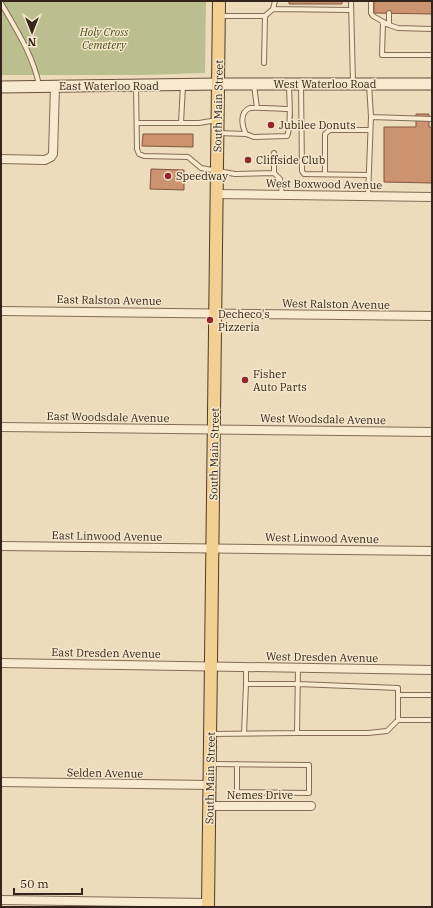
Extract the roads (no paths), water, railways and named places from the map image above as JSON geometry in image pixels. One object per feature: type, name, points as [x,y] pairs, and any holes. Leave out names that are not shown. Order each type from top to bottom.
[{"type":"main road","name":"South Main Street","points":[[208,905],[219,1]]},
{"type":"main road","name":"East Waterloo Road","points":[[1,87],[218,84]]},
{"type":"main road","name":"West Waterloo Road","points":[[218,84],[432,84]]},
{"type":"street","points":[[1,159],[45,160],[51,157],[53,154],[55,86]]},
{"type":"street","name":"West Boxwood Avenue","points":[[216,194],[432,197]]},
{"type":"street","name":"East Ralston Avenue","points":[[1,310],[216,313]]},
{"type":"street","name":"West Ralston Avenue","points":[[216,313],[432,316]]},
{"type":"street","name":"East Woodsdale Avenue","points":[[1,427],[214,429]]},
{"type":"street","name":"West Woodsdale Avenue","points":[[214,429],[432,432]]},
{"type":"street","name":"East Linwood Avenue","points":[[1,546],[212,548]]},
{"type":"street","name":"West Linwood Avenue","points":[[212,548],[432,550]]},
{"type":"street","name":"East Dresden Avenue","points":[[1,663],[211,666]]},
{"type":"street","name":"West Dresden Avenue","points":[[211,666],[432,670]]},
{"type":"street","name":"Selden Avenue","points":[[1,782],[210,785]]},
{"type":"street","name":"Nemes Drive","points":[[209,806],[311,806]]},
{"type":"street","points":[[1,900],[208,905]]},
{"type":"lane","points":[[273,9],[274,1]]},
{"type":"lane","points":[[350,1],[354,84]]},
{"type":"lane","points":[[371,1],[373,16],[389,25],[398,28],[432,29]]},
{"type":"lane","points":[[1,3],[29,53],[39,87]]},
{"type":"lane","points":[[300,4],[300,9]]},
{"type":"lane","points":[[311,4],[311,10]]},
{"type":"lane","points":[[322,4],[322,10]]},
{"type":"lane","points":[[333,4],[333,10]]},
{"type":"lane","points":[[218,16],[265,16],[273,9],[350,10]]},
{"type":"lane","points":[[389,13],[389,25]]},
{"type":"lane","points":[[264,63],[265,16]]},
{"type":"lane","points":[[383,22],[382,55],[432,55]]},
{"type":"lane","points":[[254,84],[257,108]]},
{"type":"lane","points":[[217,133],[246,134],[254,136],[287,136],[289,132],[289,84]]},
{"type":"lane","points":[[301,84],[302,170],[304,174],[368,175]]},
{"type":"lane","points":[[368,196],[371,117],[369,84]]},
{"type":"lane","points":[[136,85],[137,148],[139,154],[144,156],[188,157],[201,168],[235,174],[274,173]]},
{"type":"lane","points":[[181,123],[183,85]]},
{"type":"lane","points":[[246,134],[242,127],[242,121],[244,113],[250,108],[289,109]]},
{"type":"lane","points":[[371,117],[432,119]]},
{"type":"lane","points":[[137,123],[199,123],[217,120]]},
{"type":"lane","points":[[324,174],[325,134],[330,130],[370,130]]},
{"type":"lane","points":[[274,153],[274,173],[280,179],[282,195]]},
{"type":"lane","points":[[244,733],[246,667]]},
{"type":"lane","points":[[297,733],[298,668]]},
{"type":"lane","points":[[210,734],[368,733],[387,731],[398,720],[398,688],[298,684],[246,684]]},
{"type":"lane","points":[[398,695],[432,695]]},
{"type":"lane","points":[[398,720],[432,720]]},
{"type":"lane","points":[[210,764],[237,764],[309,765],[308,793],[236,792],[237,764]]},
{"type":"place","name":"Jubilee Donuts","points":[[271,125]]},
{"type":"place","name":"Cliffside Club","points":[[248,160]]},
{"type":"place","name":"Speedway","points":[[168,176]]},
{"type":"place","name":"Decheco's Pizzeria","points":[[210,320]]},
{"type":"place","name":"Fisher Auto Parts","points":[[245,380]]},
{"type":"park label","name":"Holy Cross Cemetery","points":[[104,38]]}]
